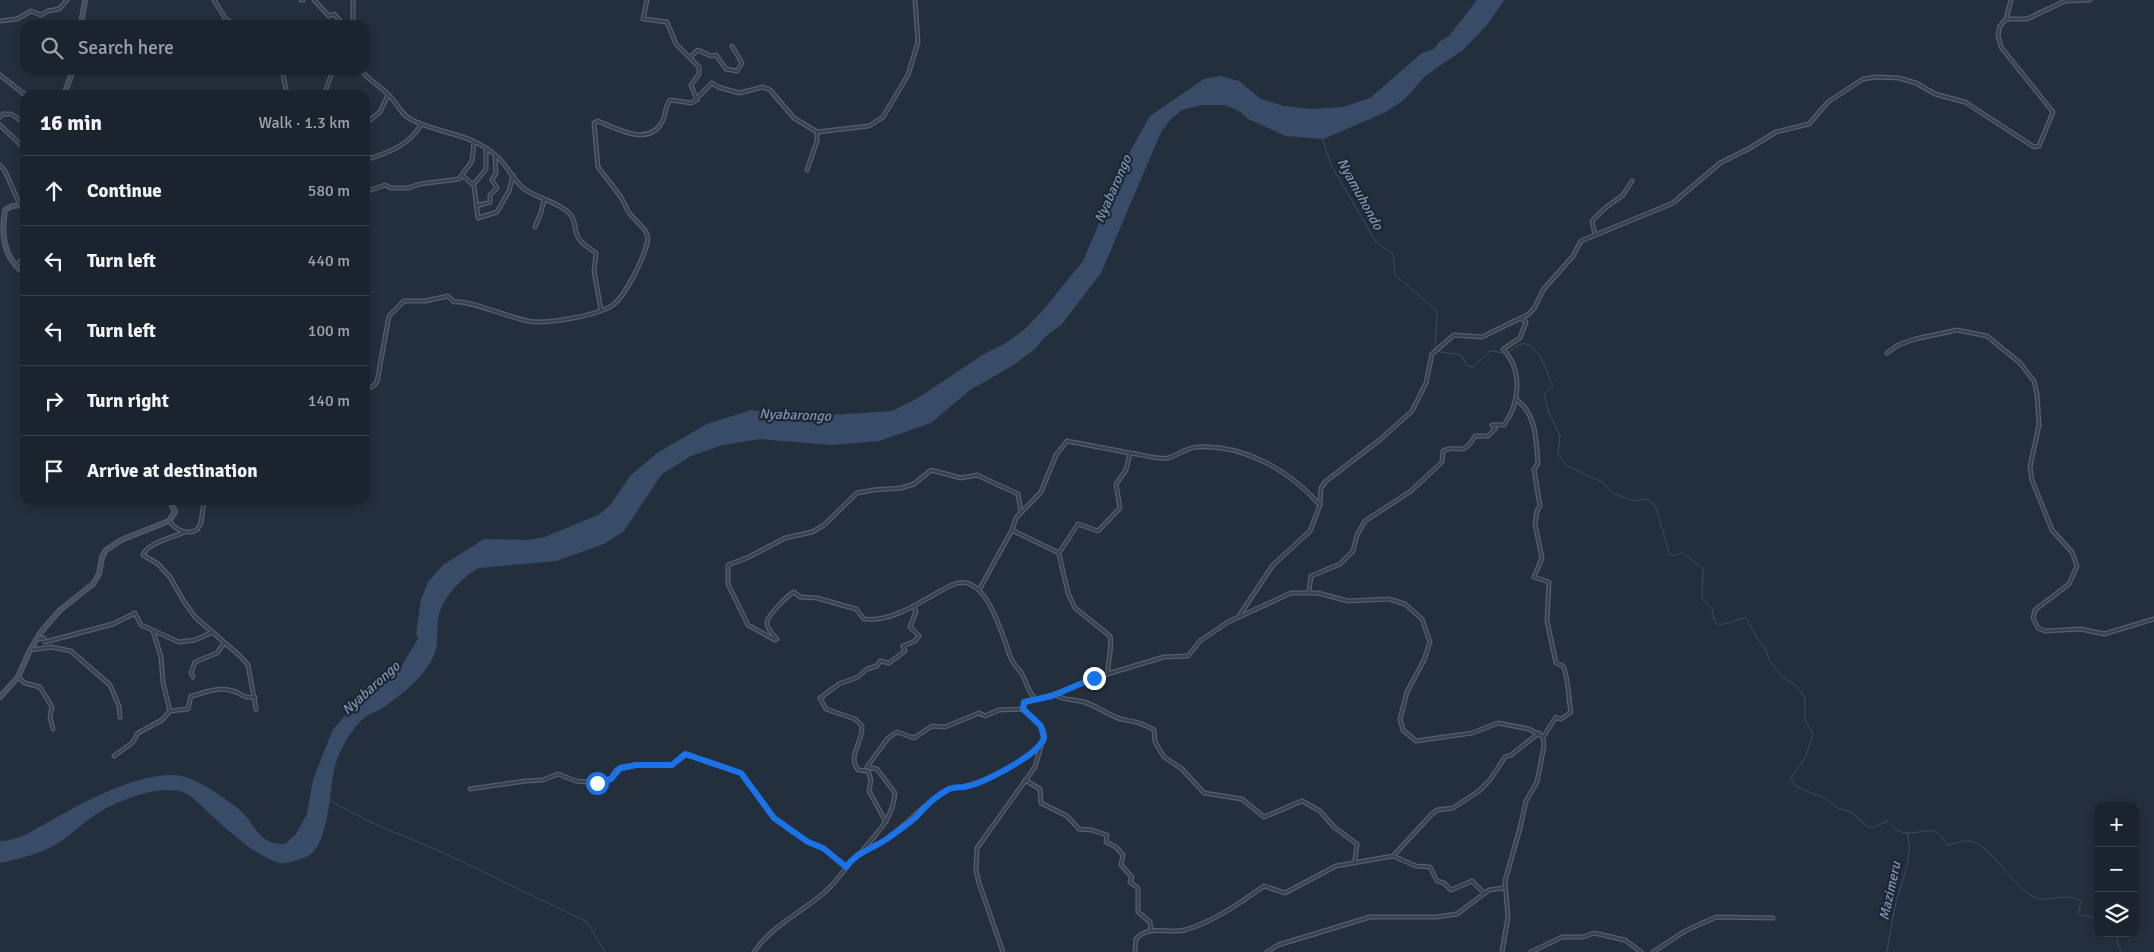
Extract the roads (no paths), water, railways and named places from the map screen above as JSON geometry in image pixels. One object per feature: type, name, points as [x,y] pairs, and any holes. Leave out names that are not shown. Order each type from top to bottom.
[{"type":"main road","points":[[83,20],[85,0]]},
{"type":"main road","points":[[66,90],[71,75]]},
{"type":"main road","points":[[20,205],[9,206],[5,214],[6,250],[15,266],[20,270]]},
{"type":"main road","points":[[0,698],[18,678],[36,639],[60,610],[93,584],[99,574],[102,557],[106,550],[121,540],[169,521],[175,512],[174,505]]},
{"type":"street","points":[[0,21],[17,19],[30,11],[41,16],[48,11],[59,9],[67,0]]},
{"type":"street","points":[[214,0],[228,20]]},
{"type":"street","points":[[314,0],[329,16],[334,14],[339,20]]},
{"type":"street","points":[[353,0],[353,20]]},
{"type":"street","points":[[647,0],[643,19],[667,22],[676,44],[696,62],[700,70],[698,77],[692,84],[697,100]]},
{"type":"street","points":[[370,386],[377,382],[390,314],[404,301],[425,302],[448,296],[454,302],[466,302],[506,316],[542,323],[601,310],[611,306],[620,298],[639,264],[648,237],[645,230],[629,213],[621,197],[598,166],[594,123],[598,121],[637,135],[646,135],[661,124],[670,100],[692,103],[712,83],[739,93],[763,88],[768,89],[774,92],[796,120],[817,132],[869,126],[883,117],[908,75],[918,42],[916,0]]},
{"type":"street","points":[[1238,617],[1273,565],[1310,531],[1320,505],[1319,493],[1325,482],[1382,438],[1412,411],[1426,383],[1432,354],[1454,335],[1482,337],[1520,318],[1535,307],[1544,290],[1572,256],[1579,243],[1673,203],[1720,163],[1782,129],[1809,124],[1828,102],[1863,79],[1887,76],[1916,83],[1935,94],[1969,104],[2019,139],[2037,147],[2053,112],[2001,47],[1999,30],[2001,23],[2006,18],[2011,0]]},
{"type":"street","points":[[2006,18],[2028,19],[2065,1],[2090,0]]},
{"type":"street","points":[[690,57],[698,50],[711,56],[718,56],[726,69],[737,72],[742,63],[732,46]]},
{"type":"street","points":[[0,75],[20,91]]},
{"type":"street","points":[[283,75],[286,90]]},
{"type":"street","points":[[326,90],[331,75]]},
{"type":"street","points":[[364,75],[388,94],[408,118],[421,124],[456,133],[486,149],[495,155],[522,187],[544,200],[556,204],[569,213],[575,222],[578,236],[586,247],[595,252],[594,270],[601,310]]},
{"type":"street","points":[[370,120],[380,112],[388,94]]},
{"type":"street","points":[[0,117],[3,114],[11,114],[20,120]]},
{"type":"street","points":[[370,158],[390,152],[406,141],[421,124]]},
{"type":"street","points":[[0,125],[20,144]]},
{"type":"street","points":[[807,170],[817,141],[817,132]]},
{"type":"street","points":[[370,190],[385,185],[391,188],[411,188],[420,184],[456,180],[472,161],[474,142]]},
{"type":"street","points":[[473,186],[486,169],[486,149]]},
{"type":"street","points":[[476,206],[483,206],[490,202],[490,195],[498,188],[492,180],[496,173],[495,155]]},
{"type":"street","points":[[0,165],[6,171],[20,201]]},
{"type":"street","points":[[462,175],[473,186],[477,218],[497,212],[509,191],[513,175]]},
{"type":"street","points":[[1595,235],[1592,221],[1623,195],[1632,181]]},
{"type":"street","points":[[534,227],[542,212],[544,200]]},
{"type":"street","points":[[15,266],[20,261]]},
{"type":"street","points":[[1309,592],[1311,576],[1340,564],[1353,551],[1357,535],[1365,521],[1411,491],[1442,462],[1442,456],[1446,449],[1462,450],[1469,446],[1475,436],[1488,436],[1495,429],[1492,425],[1504,425],[1517,400],[1514,369],[1511,359],[1503,349],[1511,342],[1520,338],[1526,322],[1520,318]]},
{"type":"street","points":[[1887,353],[1898,346],[1916,339],[1948,330],[1982,334],[2011,355],[2034,381],[2040,418],[2030,467],[2031,477],[2052,530],[2072,552],[2077,566],[2069,584],[2035,610],[2034,621],[2040,630],[2081,629],[2104,634],[2154,619]]},
{"type":"street","points":[[1502,952],[1508,917],[1504,888],[1526,801],[1537,782],[1544,746],[1543,736],[1556,717],[1560,719],[1572,712],[1567,698],[1566,672],[1563,666],[1556,663],[1548,632],[1549,582],[1534,577],[1542,558],[1535,524],[1537,511],[1540,506],[1534,469],[1538,464],[1538,449],[1530,414],[1517,400]]},
{"type":"street","points":[[979,590],[1012,530],[1016,518],[1041,492],[1056,455],[1067,440],[1130,453],[1167,458],[1197,447],[1249,455],[1273,466],[1301,487],[1320,505]]},
{"type":"street","points":[[1108,674],[1107,666],[1112,646],[1110,636],[1075,608],[1068,593],[1059,553],[1078,524],[1098,531],[1120,508],[1116,484],[1126,470],[1130,453]]},
{"type":"street","points":[[1021,512],[1018,494],[991,481],[977,475],[961,478],[931,470],[914,484],[901,488],[856,493],[824,525],[812,532],[785,538],[749,557],[728,565],[728,584],[748,625],[774,640],[777,639],[767,626],[767,620],[784,599],[794,592],[800,597],[817,598],[856,610],[866,620],[890,617],[960,582],[972,584],[979,590],[994,613],[1010,658],[1024,678],[1028,691],[1035,698]]},
{"type":"street","points":[[169,521],[176,529],[194,532],[200,526],[203,505]]},
{"type":"street","points":[[1012,530],[1059,553]]},
{"type":"street","points":[[185,532],[151,547],[143,555],[158,564],[170,578],[189,609],[240,656],[249,667],[256,709]]},
{"type":"street","points":[[1023,709],[1024,702],[1054,694],[1108,674],[1164,657],[1188,656],[1200,641],[1238,617],[1284,596],[1309,592],[1348,601],[1389,599],[1408,606],[1422,619],[1429,636],[1429,647],[1407,692],[1400,719],[1403,730],[1414,740],[1426,741],[1466,734],[1498,723],[1524,727],[1543,736]]},
{"type":"street","points":[[886,822],[869,791],[870,775],[868,771],[858,770],[853,764],[853,757],[862,735],[862,726],[855,719],[826,709],[820,698],[839,684],[858,677],[867,669],[877,666],[880,661],[888,663],[905,651],[903,646],[915,641],[919,636],[910,627],[916,611],[914,606]]},
{"type":"street","points":[[36,639],[44,638],[45,642],[51,641],[72,633],[114,624],[135,613],[141,626],[163,637],[179,642],[194,640],[212,632]]},
{"type":"street","points":[[152,630],[161,657],[163,682],[170,711]]},
{"type":"street","points":[[193,677],[192,673],[195,662],[217,653],[224,643]]},
{"type":"street","points":[[30,650],[51,647],[70,651],[110,685],[119,706],[120,717]]},
{"type":"street","points":[[18,678],[25,683],[40,687],[52,707],[50,717],[53,729]]},
{"type":"street","points":[[114,756],[132,743],[138,733],[162,720],[170,711],[188,710],[192,696],[210,691],[233,690],[244,698],[255,697]]},
{"type":"street","points":[[1054,694],[1060,699],[1077,700],[1098,707],[1120,719],[1140,722],[1154,730],[1155,742],[1164,757],[1182,769],[1204,793],[1242,799],[1264,817],[1302,801],[1320,811],[1334,827],[1357,844],[1355,862]]},
{"type":"street","points":[[754,952],[778,928],[827,891],[846,867],[881,832],[895,793],[877,769],[867,767],[888,738],[897,732],[914,738],[932,726],[945,727],[979,713],[985,716],[999,710],[1023,709],[1043,729],[1045,736],[1035,768],[1025,780],[1006,811],[988,830],[977,848],[976,870],[979,883],[1003,952]]},
{"type":"street","points":[[1393,856],[1431,815],[1437,810],[1453,808],[1472,796],[1490,780],[1505,757],[1516,752],[1539,733]]},
{"type":"street","points":[[862,851],[887,838],[918,815],[926,805],[948,790],[964,787],[1006,770],[1041,745]]},
{"type":"street","points":[[470,789],[526,780],[535,782],[558,774],[576,781],[600,783],[611,779],[620,768],[636,765],[672,765],[687,754],[741,773],[774,818],[808,842],[823,848],[846,867]]},
{"type":"street","points":[[1025,780],[1040,789],[1041,803],[1067,816],[1079,829],[1092,830],[1107,835],[1106,842],[1116,847],[1124,855],[1120,865],[1132,877],[1130,882],[1138,888],[1138,912],[1150,922],[1151,931]]},
{"type":"street","points":[[1135,952],[1136,939],[1140,935],[1151,931],[1182,931],[1191,928],[1240,903],[1264,886],[1285,893],[1336,866],[1355,862],[1393,856],[1416,866],[1430,868],[1437,881],[1444,883],[1451,890],[1472,881],[1484,893]]},
{"type":"street","points":[[1267,952],[1286,943],[1370,917],[1436,917],[1457,914],[1493,888],[1504,888]]},
{"type":"street","points":[[1653,952],[1685,931],[1716,917],[1773,918]]},
{"type":"street","points":[[1531,952],[1562,937],[1583,937],[1594,933],[1625,940],[1641,952]]},
{"type":"water","points":[[1477,0],[1504,0],[1488,24],[1464,49],[1424,77],[1405,99],[1386,112],[1323,139],[1286,136],[1248,119],[1241,112],[1225,105],[1202,105],[1182,110],[1171,119],[1161,132],[1101,273],[1062,324],[1046,336],[1035,349],[1012,366],[970,390],[931,423],[879,441],[831,445],[760,439],[723,445],[691,456],[662,474],[624,531],[604,544],[556,561],[479,568],[472,572],[453,589],[443,604],[438,619],[435,652],[426,670],[397,697],[364,718],[346,740],[335,766],[327,816],[320,842],[314,851],[306,857],[286,863],[271,860],[252,849],[224,827],[192,797],[184,792],[160,790],[140,794],[111,806],[44,851],[0,863],[0,841],[15,839],[27,834],[95,797],[128,783],[176,775],[201,784],[220,795],[242,812],[264,838],[276,843],[285,844],[296,834],[307,814],[313,780],[332,731],[353,706],[399,670],[418,639],[416,633],[421,600],[428,582],[443,565],[484,539],[528,540],[545,537],[600,514],[611,504],[630,476],[657,453],[707,424],[751,410],[799,417],[892,411],[918,398],[984,354],[1006,343],[1024,330],[1044,309],[1083,261],[1128,155],[1150,116],[1204,79],[1220,76],[1239,81],[1261,99],[1284,106],[1312,109],[1343,107],[1370,98],[1422,53],[1434,49],[1439,42],[1449,36]]},
{"type":"waterway","name":"Nyamuhondo","points":[[1323,140],[1331,165],[1376,242],[1393,254],[1395,275],[1437,311],[1435,351],[1461,355],[1467,366],[1473,367],[1491,351],[1504,353]]},
{"type":"waterway","name":"Nyamuhondo","points":[[1508,353],[1516,346],[1527,344],[1537,352],[1541,359],[1553,385],[1544,395],[1549,413],[1560,435],[1558,454],[1567,466],[1602,482],[1612,493],[1634,501],[1646,499],[1655,505],[1669,552],[1672,556],[1682,553],[1703,568],[1702,599],[1712,609],[1714,620],[1717,624],[1725,624],[1746,618],[1758,640],[1764,646],[1770,661],[1782,677],[1796,685],[1805,698],[1805,720],[1813,734],[1805,758],[1791,778],[1795,786],[1826,799],[1837,808],[1851,812],[1868,827],[1873,828],[1887,821],[1897,830],[1905,833],[1925,831],[1937,833],[1947,845],[1967,841],[1978,844],[1993,857],[2024,891],[2032,896],[2044,899],[2063,897],[2076,899],[2081,902],[2078,912],[2080,915],[2094,917]]},
{"type":"waterway","points":[[330,801],[372,823],[442,852],[587,922],[605,952]]},
{"type":"waterway","name":"Mazimeru","points":[[1887,952],[1895,906],[1908,860],[1909,842],[1907,833]]},
{"type":"waterway","name":"Nyamuhondo","points":[[2118,937],[2117,943],[2122,952]]},
{"type":"water label","name":"Nyabarongo","points":[[1113,189]]},
{"type":"water label","name":"Nyabarongo","points":[[795,415]]},
{"type":"water label","name":"Nyabarongo","points":[[371,688]]}]
